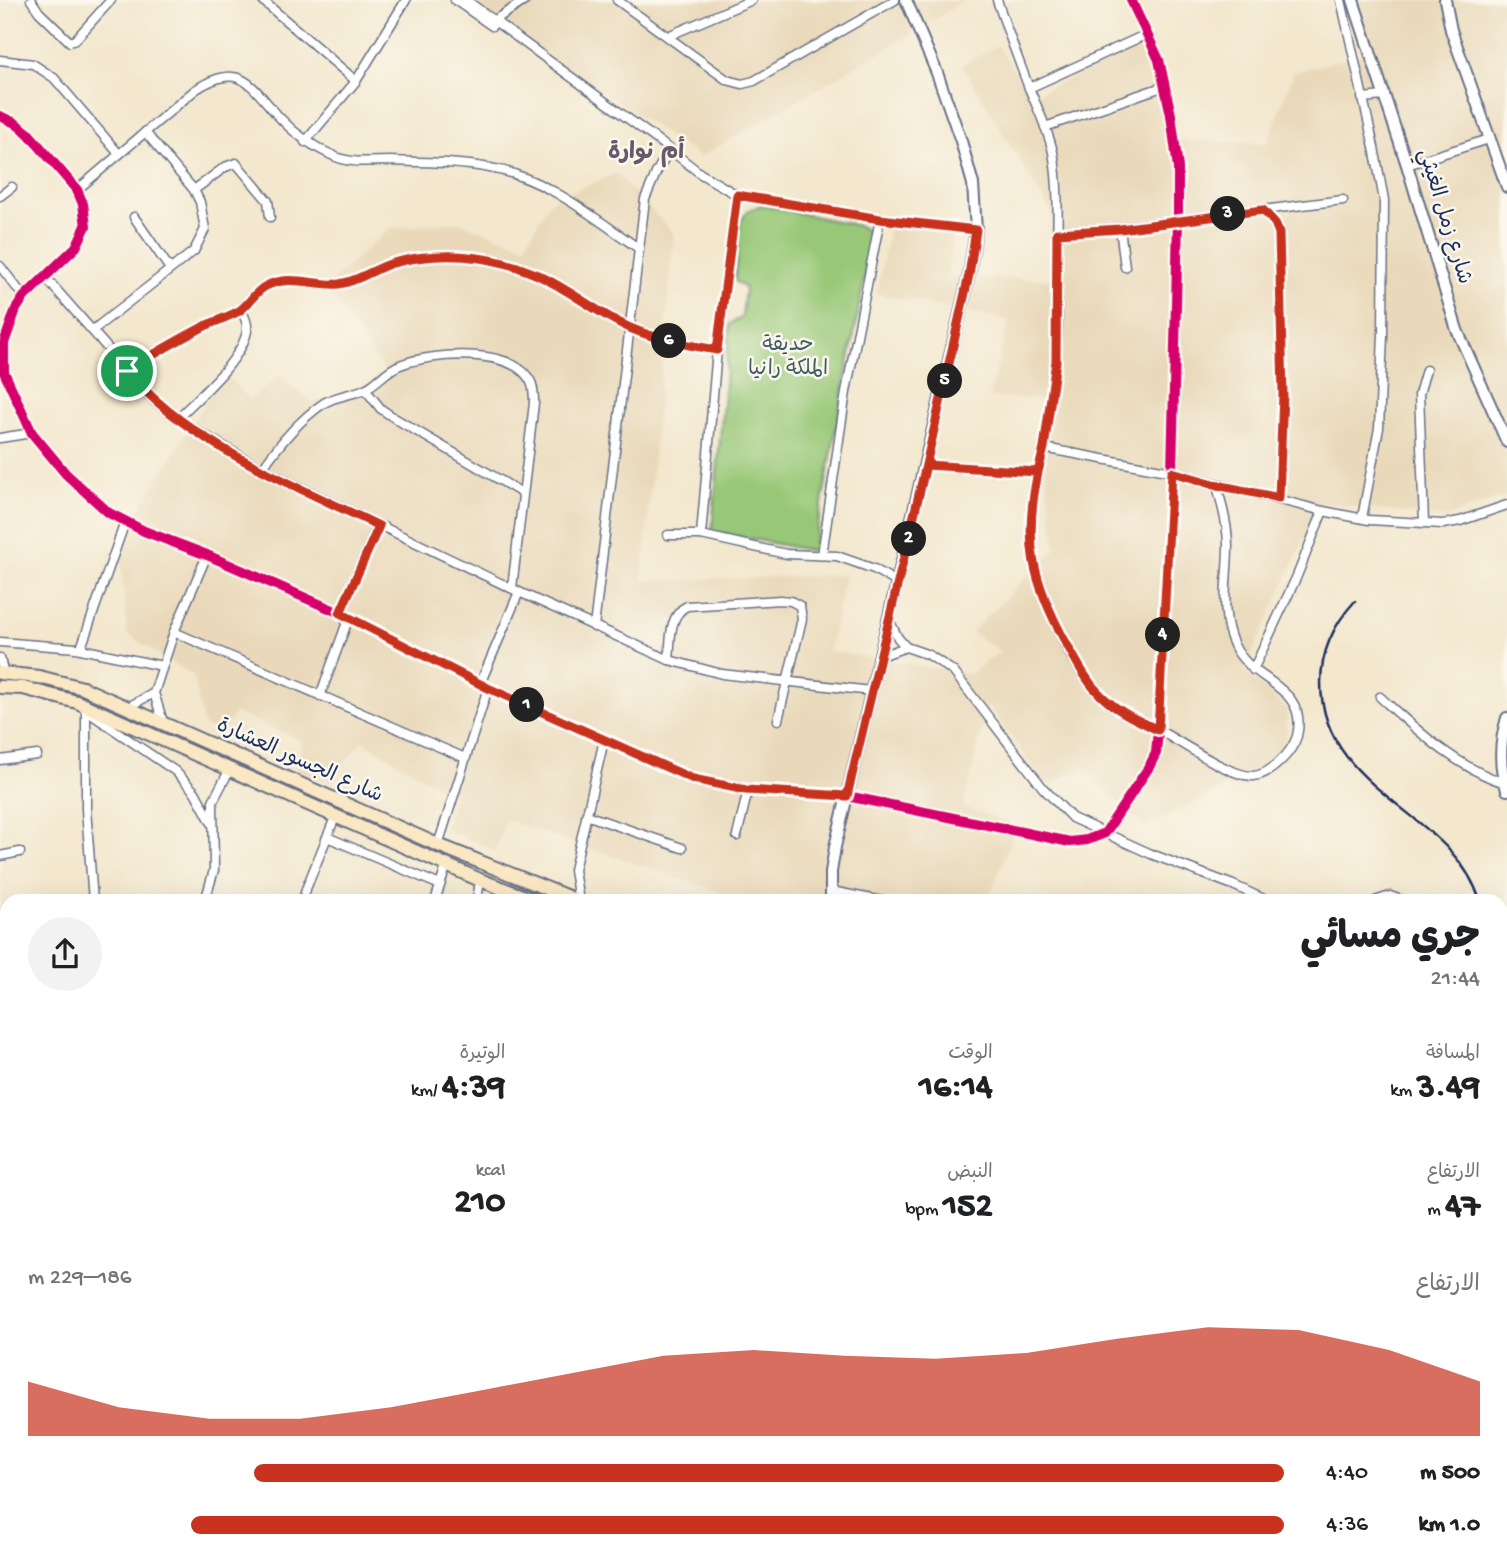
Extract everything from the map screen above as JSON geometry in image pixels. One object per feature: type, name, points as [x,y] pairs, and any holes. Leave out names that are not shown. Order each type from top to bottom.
[{"type":"main road","name":"شارع الجسور العشارة","points":[[2,673],[61,681],[128,707],[438,845],[561,894]]},
{"type":"main road","name":"شارع الجسور العشارة","points":[[4,686],[40,692],[82,707],[517,894]]},
{"type":"street","points":[[32,0],[39,12],[70,42],[75,40],[111,0]]},
{"type":"street","points":[[262,0],[356,81]]},
{"type":"street","points":[[305,142],[356,81],[406,0]]},
{"type":"street","points":[[455,0],[598,98],[701,174],[737,195],[880,219],[976,230]]},
{"type":"street","points":[[466,0],[490,22]]},
{"type":"street","points":[[490,22],[526,0]]},
{"type":"street","points":[[617,0],[727,80],[737,84],[748,83],[895,0]]},
{"type":"street","points":[[668,36],[751,0]]},
{"type":"street","points":[[831,894],[831,872],[847,796],[878,657],[926,465],[969,275],[976,230],[973,184],[961,141],[928,48],[906,0]]},
{"type":"street","points":[[997,0],[1045,127],[1055,172],[1058,335],[1044,448],[1029,522],[1031,547],[1041,588],[1055,622],[1094,689],[1123,713],[1237,773],[1256,776],[1284,758],[1293,745],[1297,735],[1297,713],[1289,695],[1253,670],[1238,655],[1231,639],[1225,598],[1227,534],[1217,485]]},
{"type":"street","points":[[0,116],[15,122],[28,133],[77,190],[85,215],[84,233],[76,247],[24,297],[16,309],[7,332],[2,364],[8,384],[32,433],[50,457],[109,513],[349,617],[484,686],[693,779],[748,790],[847,796],[1070,842],[1087,840],[1105,833],[1149,767],[1156,753],[1158,730],[1172,472],[1178,220],[1177,146],[1159,60],[1131,0]]},
{"type":"street","points":[[1353,0],[1341,1],[1384,200],[1380,428],[1362,518]]},
{"type":"street","name":"شارع زمل الغيثي","points":[[1353,0],[1457,330],[1507,442]]},
{"type":"street","points":[[1445,0],[1451,30],[1507,187]]},
{"type":"street","points":[[1029,88],[1147,34]]},
{"type":"street","points":[[0,60],[33,64],[54,78],[119,154]]},
{"type":"street","points":[[77,190],[209,81],[233,77],[242,79],[261,93],[305,142],[337,158],[350,161],[488,167],[522,176],[577,206],[638,248]]},
{"type":"street","points":[[1045,127],[1165,86]]},
{"type":"street","points":[[1362,98],[1384,96]]},
{"type":"street","points":[[93,330],[194,251],[205,229],[200,202],[194,190],[145,132]]},
{"type":"street","points":[[1407,166],[1489,139]]},
{"type":"street","points":[[594,627],[645,199],[670,149]]},
{"type":"street","points":[[194,190],[225,167],[236,163],[268,201],[270,218]]},
{"type":"street","points":[[0,196],[12,187]]},
{"type":"street","points":[[701,535],[717,350],[737,195]]},
{"type":"street","points":[[1057,233],[1120,229],[1343,200]]},
{"type":"street","points":[[1263,210],[1275,223],[1279,233],[1283,411],[1279,498]]},
{"type":"street","points":[[134,217],[170,269]]},
{"type":"street","points":[[822,555],[846,392],[880,219]]},
{"type":"street","points":[[1120,229],[1125,268]]},
{"type":"street","points":[[127,371],[201,328],[241,310],[257,291],[278,282],[317,281],[336,284],[349,282],[391,264],[414,259],[474,256],[535,273],[628,327],[658,338],[717,350]]},
{"type":"street","points":[[0,266],[24,297]]},
{"type":"street","points":[[45,277],[154,401],[177,419],[262,469],[669,660],[701,670],[871,691]]},
{"type":"street","points":[[177,419],[229,365],[242,346],[247,321],[241,310]]},
{"type":"street","points":[[262,469],[281,442],[317,409],[340,396],[365,389],[391,368],[430,357],[470,355],[495,359],[530,379],[534,390],[534,403],[522,493],[516,590],[484,686],[438,845]]},
{"type":"street","points":[[1424,522],[1419,394],[1426,370]]},
{"type":"street","points":[[365,389],[381,409],[396,419],[522,493]]},
{"type":"street","points":[[0,438],[32,433]]},
{"type":"street","points":[[1044,448],[1172,472],[1323,511],[1362,518],[1454,523],[1507,505]]},
{"type":"street","points":[[926,465],[1038,472]]},
{"type":"street","points":[[1253,670],[1297,576],[1323,511]]},
{"type":"street","points":[[80,648],[125,522]]},
{"type":"street","points":[[340,613],[379,526]]},
{"type":"street","points":[[668,536],[701,535],[786,554],[837,556],[858,562],[898,583]]},
{"type":"street","points":[[163,722],[153,693],[174,632],[207,555]]},
{"type":"street","points":[[669,660],[672,626],[679,609],[696,605],[792,601],[800,606],[803,612],[778,720]]},
{"type":"street","points":[[320,696],[349,617]]},
{"type":"street","points":[[889,620],[906,647],[929,655],[953,671],[1063,812],[1086,826],[1151,855],[1253,894]]},
{"type":"street","points":[[174,632],[465,758]]},
{"type":"street","points":[[0,642],[80,648],[162,666]]},
{"type":"street","points":[[878,657],[906,647]]},
{"type":"street","points":[[0,658],[4,686]]},
{"type":"street","points":[[128,707],[153,693]]},
{"type":"street","points":[[1380,697],[1444,751],[1484,777],[1506,787]]},
{"type":"street","points":[[82,707],[175,771],[195,792],[212,825]]},
{"type":"street","points":[[82,707],[92,894]]},
{"type":"street","points":[[1506,787],[1502,747],[1507,718]]},
{"type":"street","points":[[577,894],[573,875],[604,740]]},
{"type":"street","points":[[0,760],[37,755]]},
{"type":"street","points":[[207,894],[214,870],[213,801],[230,769]]},
{"type":"street","points":[[737,836],[748,790]]},
{"type":"street","points":[[305,894],[336,815]]},
{"type":"street","points":[[586,815],[682,848]]},
{"type":"street","points":[[327,837],[440,885]]},
{"type":"street","points":[[0,856],[20,852]]},
{"type":"street","points":[[437,894],[447,864]]},
{"type":"street","points":[[478,894],[480,880]]},
{"type":"shaded area","points":[[472,0],[965,0],[700,157],[508,28]]},
{"type":"shaded area","points":[[1346,0],[1507,0],[1507,496],[1444,518],[1321,503],[1244,672],[1287,709],[1286,742],[1263,767],[1144,828],[1084,766],[1047,786],[988,706],[963,807],[1017,825],[991,894],[853,894],[833,889],[825,894],[723,894],[506,820],[495,851],[445,829],[454,796],[362,741],[331,780],[296,772],[303,741],[235,713],[220,733],[203,725],[194,676],[127,634],[120,540],[224,373],[250,400],[280,376],[312,403],[389,378],[326,286],[390,228],[458,222],[525,246],[550,201],[616,173],[674,234],[642,581],[845,575],[829,651],[970,674],[1000,651],[971,632],[1056,548],[1044,460],[1050,400],[989,397],[1009,320],[877,294],[890,221],[953,235],[947,277],[1054,279],[1051,212],[962,65],[997,46],[1033,96],[1152,38],[1169,140],[1267,143],[1294,72],[1371,52]]},
{"type":"green space","name":"حديقة الملكة رانيا","points":[[761,205],[859,226],[872,238],[813,551],[712,531],[730,324],[742,317],[745,288],[735,281],[740,222],[748,211]]},
{"type":"railway","points":[[1355,601],[1335,629],[1323,660],[1321,683],[1327,720],[1342,750],[1364,776],[1444,844],[1465,870],[1477,894]]},
{"type":"cycle path","points":[[0,116],[28,133],[77,190],[83,204],[86,226],[76,247],[24,297],[16,309],[4,343],[4,372],[32,433],[66,474],[109,513],[144,531],[207,555],[340,613],[488,688],[693,779],[746,790],[847,796],[1070,842],[1087,840],[1105,833],[1149,767],[1156,753],[1158,730],[1172,472],[1178,168],[1171,115],[1159,60],[1131,0]]},
{"type":"district","name":"أم نوارة","points":[[646,153]]},
{"type":"route","points":[[127,371],[154,401],[212,441],[262,469],[379,526],[340,613],[488,688],[693,779],[746,790],[847,796],[878,657],[926,465],[1038,472],[1056,361],[1057,233],[1120,229],[1263,210],[1275,223],[1279,233],[1283,394],[1279,498],[1172,472],[1158,730],[1123,713],[1094,689],[1055,622],[1041,588],[1031,547],[1029,522],[1038,472],[982,469],[926,465],[969,275],[976,230],[880,219],[737,195],[717,350],[681,344],[628,327],[535,273],[474,256],[453,256],[391,264],[349,282],[336,284],[289,280],[266,286],[257,291],[241,310],[201,328],[127,371]]}]
